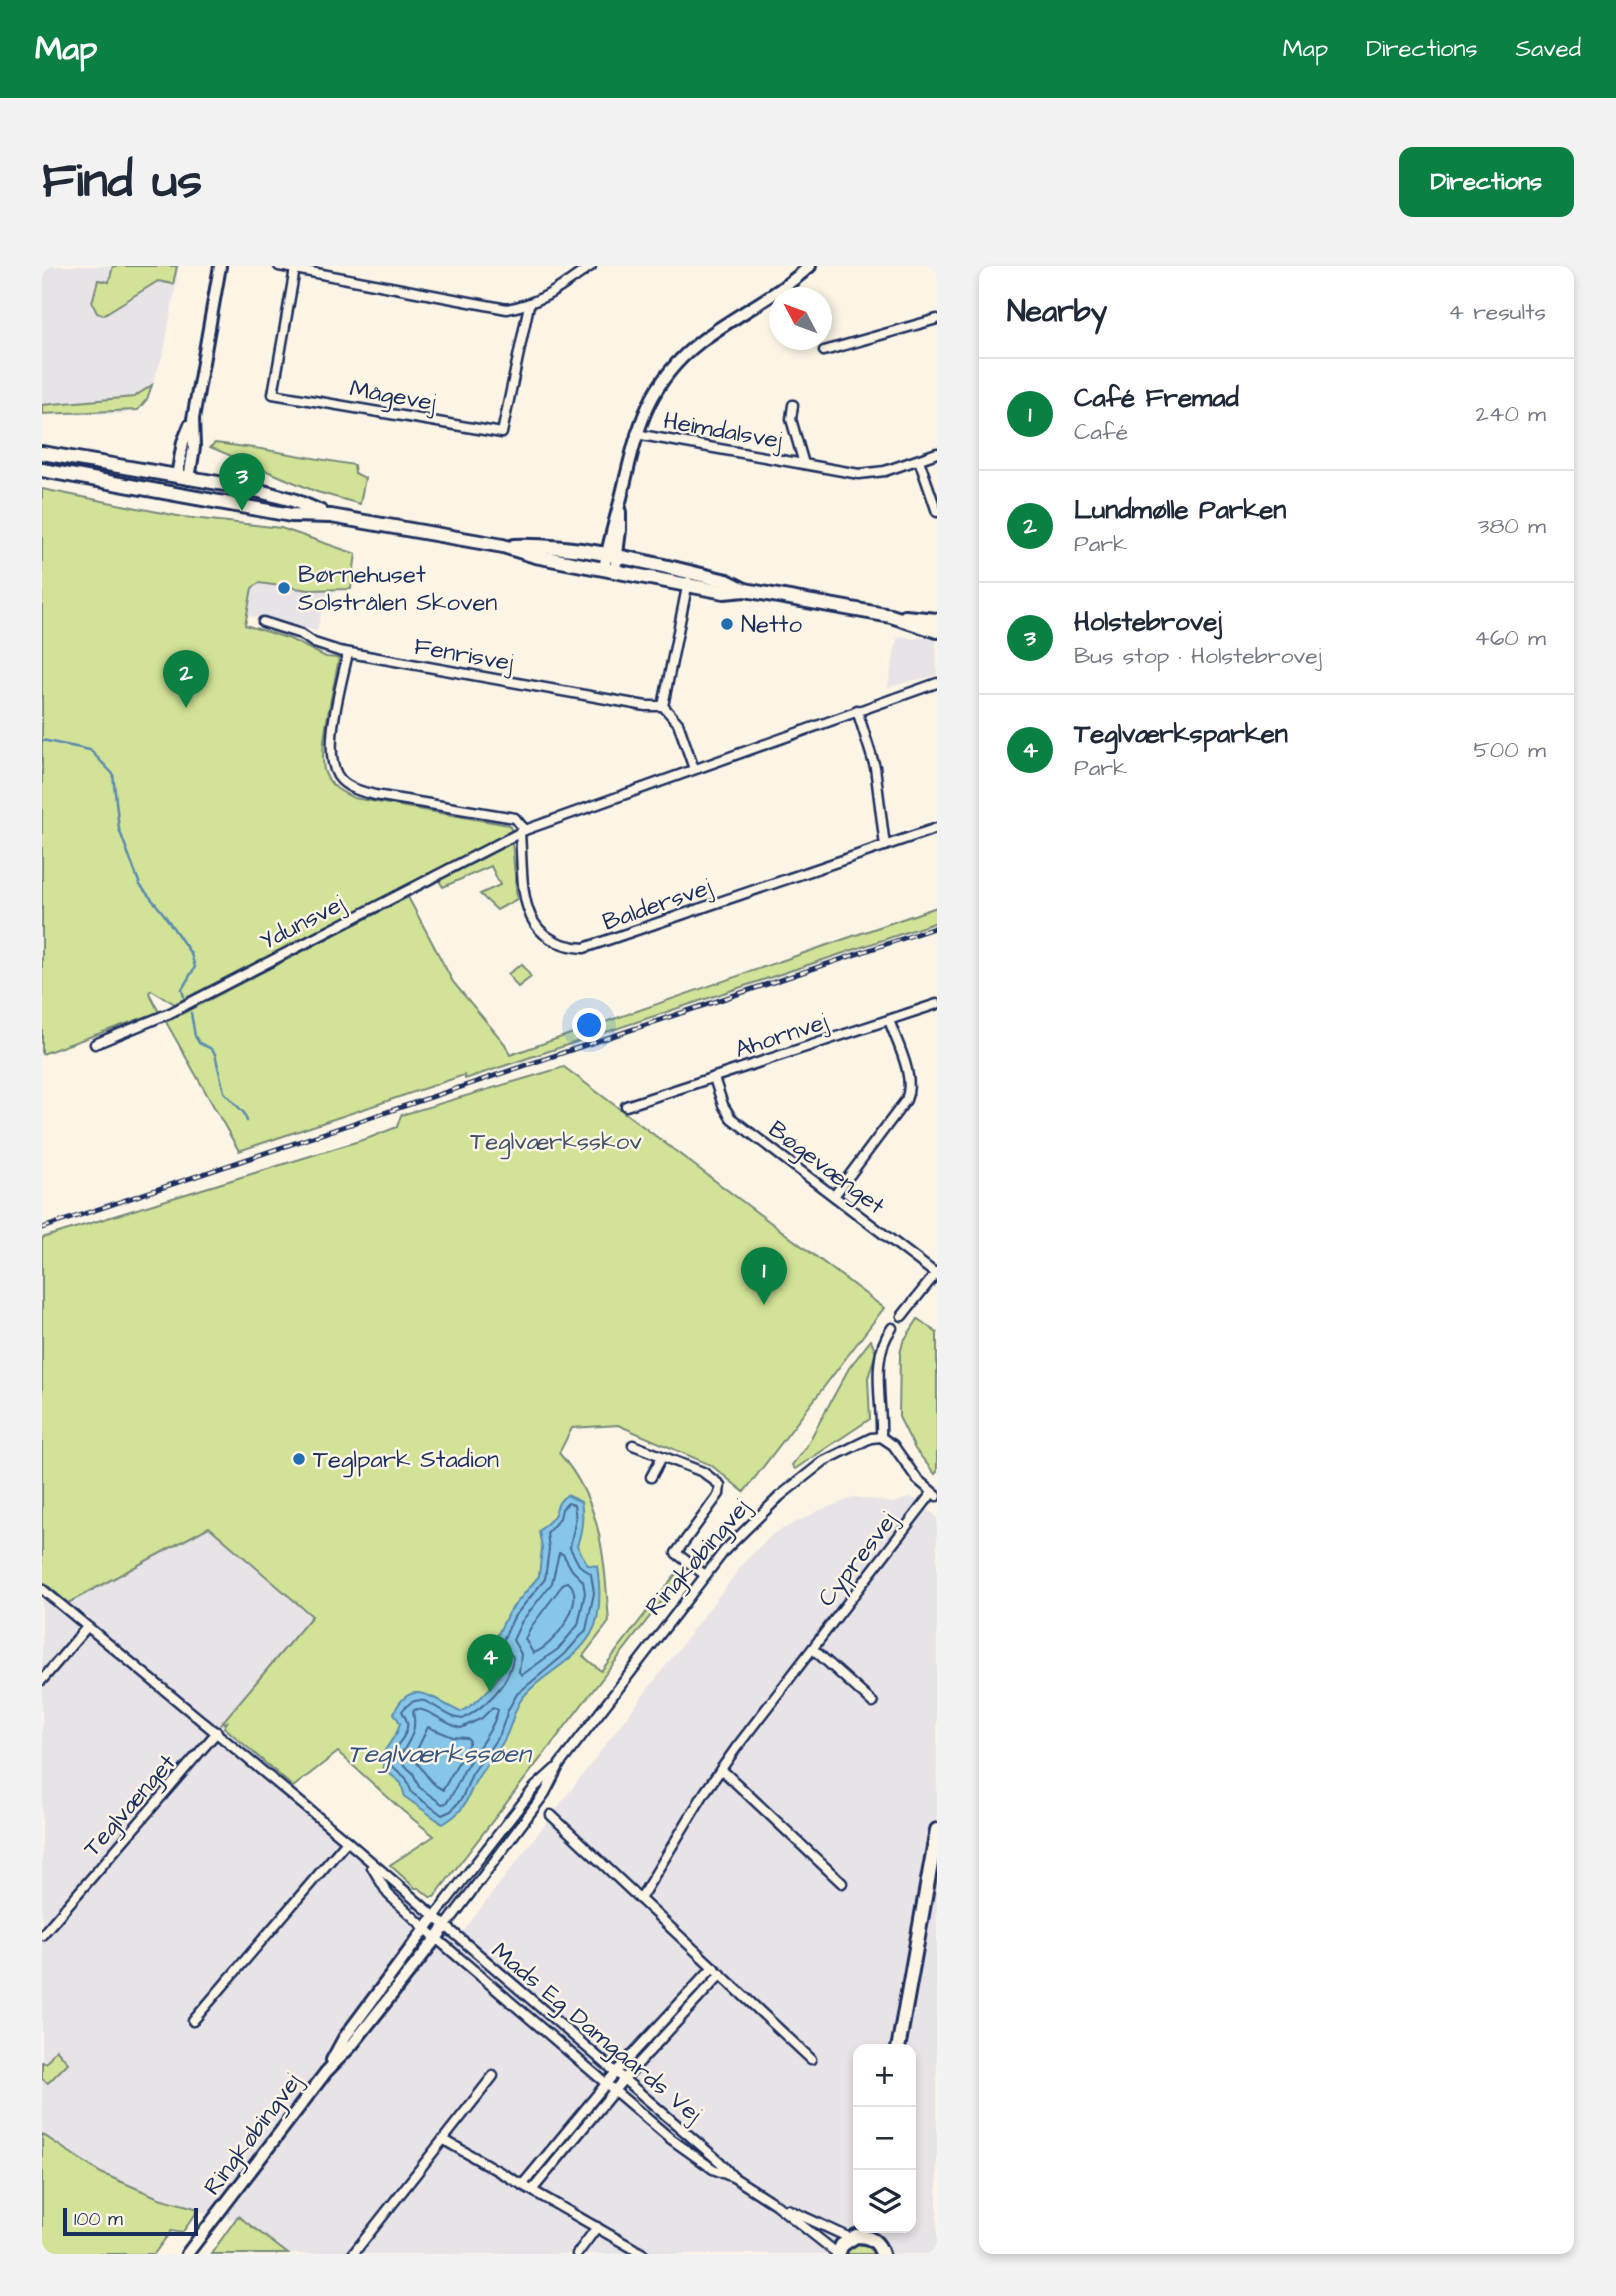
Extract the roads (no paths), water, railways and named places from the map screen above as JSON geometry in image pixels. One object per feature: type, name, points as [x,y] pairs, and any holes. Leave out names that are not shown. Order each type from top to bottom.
[{"type":"main road","points":[[42,453],[182,484],[291,515],[331,516],[503,546],[535,556],[610,563]]},
{"type":"main road","points":[[42,470],[85,478],[248,488],[293,500],[331,516]]},
{"type":"main road","points":[[503,546],[546,546],[688,579],[727,581],[745,590],[897,618],[937,631]]},
{"type":"main road","points":[[897,618],[922,617],[937,620]]},
{"type":"main road","points":[[899,2044],[937,1830]]},
{"type":"main road","points":[[838,2254],[842,2245],[855,2234],[873,2233],[882,2254]]},
{"type":"street","points":[[182,484],[194,447],[193,419],[220,266]]},
{"type":"street","points":[[279,266],[507,309],[529,305],[547,296],[591,266]]},
{"type":"street","points":[[610,563],[620,530],[619,505],[636,434],[655,392],[697,344],[763,301],[810,266]]},
{"type":"street","name":"Mågevej","points":[[296,269],[273,394],[502,433],[529,305]]},
{"type":"street","points":[[824,351],[937,319]]},
{"type":"street","name":"Heimdalsvej","points":[[793,405],[791,419],[804,464]]},
{"type":"street","name":"Heimdalsvej","points":[[636,434],[859,474],[885,471],[937,453]]},
{"type":"street","points":[[919,460],[937,512]]},
{"type":"street","points":[[688,579],[663,706],[678,723],[694,769]]},
{"type":"street","name":"Fenrisvej","points":[[263,622],[301,634],[314,643],[348,653],[646,706],[663,706]]},
{"type":"street","points":[[348,653],[330,745],[332,766],[340,780],[358,790],[375,795],[515,818],[523,831]]},
{"type":"street","name":"Ydunsvej","points":[[95,1044],[159,1018],[523,831],[937,683]]},
{"type":"street","points":[[857,710],[875,767],[885,846]]},
{"type":"street","name":"Baldersvej","points":[[523,831],[521,877],[524,900],[531,918],[541,932],[557,943],[584,948],[937,828]]},
{"type":"street","name":"Ahornvej","points":[[625,1106],[637,1106],[937,1004]]},
{"type":"street","points":[[834,1196],[906,1100],[909,1092],[910,1083],[889,1020]]},
{"type":"street","name":"Bøgevænget","points":[[714,1078],[723,1105],[731,1118],[936,1273]]},
{"type":"street","points":[[902,1316],[936,1273]]},
{"type":"street","points":[[881,1437],[878,1382],[885,1338],[892,1328]]},
{"type":"street","name":"Cypresvej","points":[[640,1899],[721,1769],[935,1495],[917,1479],[893,1446],[881,1437]]},
{"type":"street","name":"Ringkøbingvej","points":[[326,2072],[344,2038],[434,1917],[535,1787],[560,1764],[725,1550],[780,1496],[824,1461],[871,1438],[881,1437]]},
{"type":"street","points":[[633,1445],[703,1472],[720,1485],[719,1494],[676,1553],[705,1575]]},
{"type":"street","points":[[650,1476],[662,1457]]},
{"type":"street","points":[[42,1589],[217,1732],[434,1917]]},
{"type":"street","points":[[42,1680],[87,1627]]},
{"type":"street","points":[[813,1649],[873,1703]]},
{"type":"street","name":"Teglvænget","points":[[42,1935],[217,1732]]},
{"type":"street","name":"Ringkøbingvej","points":[[187,2254],[326,2072],[352,2045],[436,1938],[545,1793],[560,1764]]},
{"type":"street","points":[[721,1769],[842,1883]]},
{"type":"street","points":[[551,1815],[811,2059]]},
{"type":"street","points":[[193,2021],[347,1841]]},
{"type":"street","points":[[371,1864],[388,1894],[426,1928]]},
{"type":"street","name":"Mads Eg Damgaards Vej","points":[[434,1917],[720,2162],[733,2177]]},
{"type":"street","name":"Mads Eg Damgaards Vej","points":[[426,1928],[671,2139],[713,2169],[733,2177],[775,2204],[838,2254]]},
{"type":"street","points":[[523,2184],[606,2083],[713,1967]]},
{"type":"street","points":[[533,2189],[614,2090],[721,1974]]},
{"type":"street","points":[[353,2254],[493,2076]]},
{"type":"street","points":[[444,2140],[643,2254]]},
{"type":"street","name":"Mads Eg Damgaards Vej","points":[[775,2204],[855,2234]]},
{"type":"street","points":[[577,2254],[597,2227]]},
{"type":"water","name":"Teglværkssøen","points":[[567,1495],[581,1502],[582,1524],[577,1546],[588,1565],[597,1566],[599,1601],[595,1627],[575,1653],[528,1691],[521,1700],[505,1739],[480,1774],[463,1807],[443,1824],[405,1797],[401,1783],[384,1769],[382,1755],[400,1723],[394,1713],[401,1701],[416,1693],[424,1694],[461,1712],[483,1696],[495,1682],[506,1658],[495,1647],[497,1636],[508,1613],[539,1576],[542,1548],[539,1531],[552,1518],[560,1501]]},
{"type":"waterway","points":[[42,740],[90,750],[113,774],[119,829],[140,885],[191,954],[195,967],[182,989],[184,997]]},
{"type":"waterway","points":[[191,1013],[199,1043],[210,1048],[215,1054],[224,1092],[244,1113],[247,1121]]},
{"type":"railway","points":[[42,1228],[937,927]]},
{"type":"place","name":"Holstebrovej","points":[[242,511]]},
{"type":"place","name":"Børnehuset Solstrålen Skoven","points":[[284,588]]},
{"type":"place","name":"Netto","points":[[727,624]]},
{"type":"place","name":"Lundmølle Parken","points":[[186,708]]},
{"type":"place","name":"Café Fremad","points":[[764,1305]]},
{"type":"place","name":"Teglpark Stadion","points":[[299,1459]]},
{"type":"place","name":"Teglværksparken","points":[[490,1692]]},
{"type":"park label","name":"Teglværksskov","points":[[556,1141]]}]
